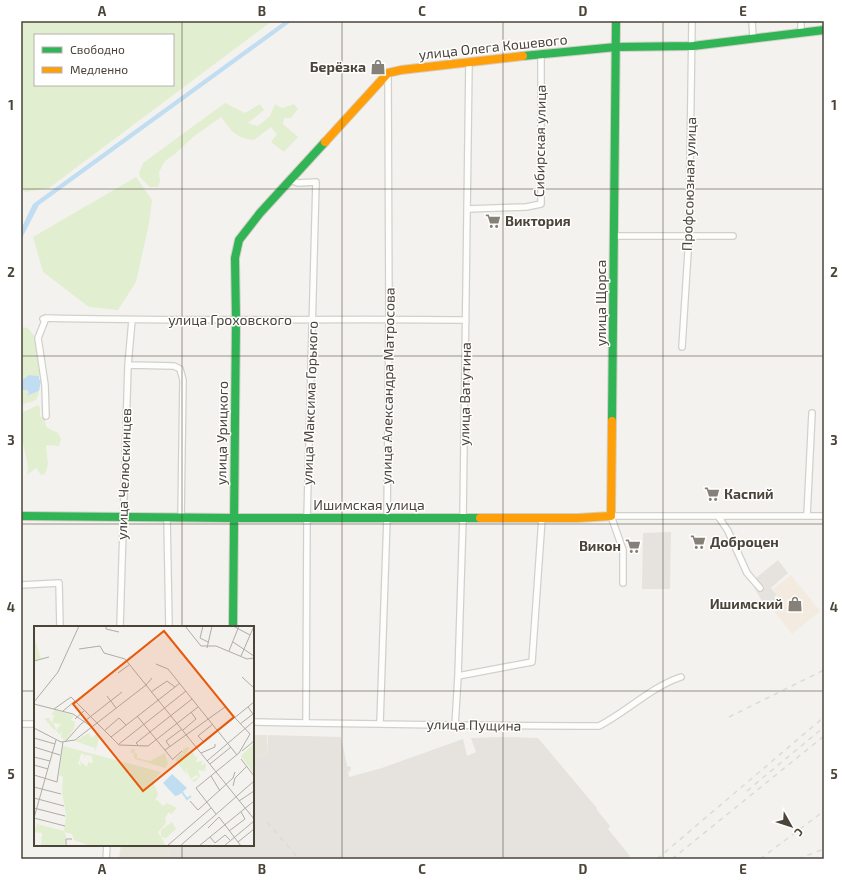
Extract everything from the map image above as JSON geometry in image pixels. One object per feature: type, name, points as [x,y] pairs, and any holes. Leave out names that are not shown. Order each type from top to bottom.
[{"type":"main road","name":"улица Щорса","points":[[611,516],[616,21]]},
{"type":"main road","name":"улица Олега Кошевого","points":[[388,73],[401,70],[541,54],[616,47],[692,46],[824,30]]},
{"type":"main road","points":[[290,180],[388,73]]},
{"type":"main road","name":"улица Урицкого","points":[[233,626],[236,320],[235,258],[239,240],[260,213],[290,180]]},
{"type":"main road","name":"Ишимская улица","points":[[21,516],[167,518],[542,518],[611,516]]},
{"type":"street","name":"Профсоюзная улица","points":[[682,347],[689,236],[692,21]]},
{"type":"street","points":[[752,21],[753,38]]},
{"type":"street","points":[[801,21],[801,32]]},
{"type":"street","name":"Сибирская улица","points":[[467,209],[526,208],[541,204],[541,54]]},
{"type":"street","name":"улица Ватутина","points":[[455,726],[463,518],[469,62]]},
{"type":"street","name":"улица Александра Матросова","points":[[380,723],[387,518],[389,318],[388,73]]},
{"type":"street","name":"улица Максима Горького","points":[[290,180],[298,183],[316,182],[307,518],[306,723]]},
{"type":"street","points":[[614,236],[733,236]]},
{"type":"street","name":"улица Гроховского","points":[[46,416],[45,385],[38,338],[44,319],[236,320],[389,318],[466,320]]},
{"type":"street","name":"улица Челюскинцев","points":[[120,626],[128,365],[132,320]]},
{"type":"street","points":[[128,365],[174,366],[180,369],[183,380],[181,518]]},
{"type":"street","points":[[807,516],[812,413]]},
{"type":"street","name":"Ишимская улица","points":[[611,516],[824,516]]},
{"type":"street","name":"улица Щорса","points":[[611,516],[623,550],[623,583]]},
{"type":"street","points":[[718,516],[728,531],[747,573],[760,588]]},
{"type":"street","points":[[167,518],[169,626]]},
{"type":"street","points":[[458,676],[532,662],[542,518]]},
{"type":"street","points":[[21,585],[60,583],[60,626]]},
{"type":"street","name":"улица Пущина","points":[[254,722],[380,723],[455,726],[599,726],[615,718],[670,680],[681,677]]},
{"type":"street","points":[[21,724],[34,724]]},
{"type":"street","points":[[106,859],[107,846]]},
{"type":"shaded area","points":[[671,532],[670,589],[642,589],[643,533]]},
{"type":"shaded area","points":[[778,560],[788,573],[771,588],[777,595],[774,597],[777,601],[767,610],[751,582]]},
{"type":"shaded area","name":"Ишимский","points":[[791,575],[820,611],[792,634],[771,607],[778,602],[776,598],[778,596],[773,589]]},
{"type":"shaded area","points":[[254,735],[267,735],[268,755],[254,758]]},
{"type":"shaded area","points":[[268,735],[341,737],[347,766],[351,767],[350,772],[348,771],[349,777],[382,768],[463,739],[467,756],[476,752],[471,738],[538,738],[596,807],[610,826],[608,829],[630,856],[630,859],[168,859],[170,846],[254,846],[254,758],[268,755]]},
{"type":"shaded area","points":[[121,846],[170,846],[168,859],[119,859]]},
{"type":"green space","points":[[21,21],[272,21],[49,188],[25,192],[21,184]]},
{"type":"green space","points":[[225,103],[245,113],[260,104],[264,110],[248,123],[258,126],[270,116],[275,104],[282,108],[294,104],[298,109],[291,118],[284,118],[283,124],[298,137],[284,152],[271,142],[277,134],[271,127],[254,140],[242,138],[234,133],[221,117],[193,137],[165,161],[159,172],[160,181],[158,187],[150,187],[140,177],[139,173],[143,163]]},
{"type":"green space","points":[[136,177],[152,200],[149,224],[136,282],[118,310],[89,307],[43,272],[33,237]]},
{"type":"green space","points":[[21,327],[28,328],[35,337],[41,373],[39,376],[29,375],[21,381]]},
{"type":"green space","points":[[21,389],[29,392],[28,396],[37,392],[39,393],[36,400],[21,405]]},
{"type":"green space","points":[[38,405],[40,408],[40,416],[45,420],[46,427],[58,433],[61,439],[59,446],[46,445],[48,464],[45,474],[41,475],[36,468],[27,475],[28,467],[21,433],[21,413]]},
{"type":"water","points":[[285,21],[292,21],[39,205],[21,240],[21,229],[33,204]]},
{"type":"water","points":[[29,375],[39,376],[41,381],[39,391],[27,396],[29,392],[27,390],[21,390],[21,381]]},
{"type":"railway","points":[[729,717],[824,670]]},
{"type":"railway","points":[[657,859],[824,717]]},
{"type":"railway","points":[[747,791],[824,727]]},
{"type":"railway","points":[[672,859],[824,736]]},
{"type":"railway","points":[[760,859],[824,811]]},
{"type":"railway","points":[[267,822],[299,859]]},
{"type":"railway","points":[[798,859],[824,849]]},
{"type":"traffic: fast","points":[[612,421],[616,21]]},
{"type":"traffic: fast","points":[[523,56],[616,47],[693,46],[824,30]]},
{"type":"traffic: fast","points":[[233,626],[236,320],[235,258],[239,240],[260,213],[325,142]]},
{"type":"traffic: fast","points":[[21,516],[480,518]]},
{"type":"traffic: slow","points":[[325,142],[388,73],[401,70],[523,56]]},
{"type":"traffic: slow","points":[[480,518],[578,518],[611,516],[612,421]]},
{"type":"place","name":"Берёзка","points":[[378,67]]},
{"type":"place","name":"Виктория","points":[[493,221]]},
{"type":"place","name":"Каспий","points":[[712,494]]},
{"type":"place","name":"Доброцен","points":[[698,542]]},
{"type":"place","name":"Викон","points":[[633,546]]},
{"type":"place","name":"Ишимский","points":[[795,604]]}]
